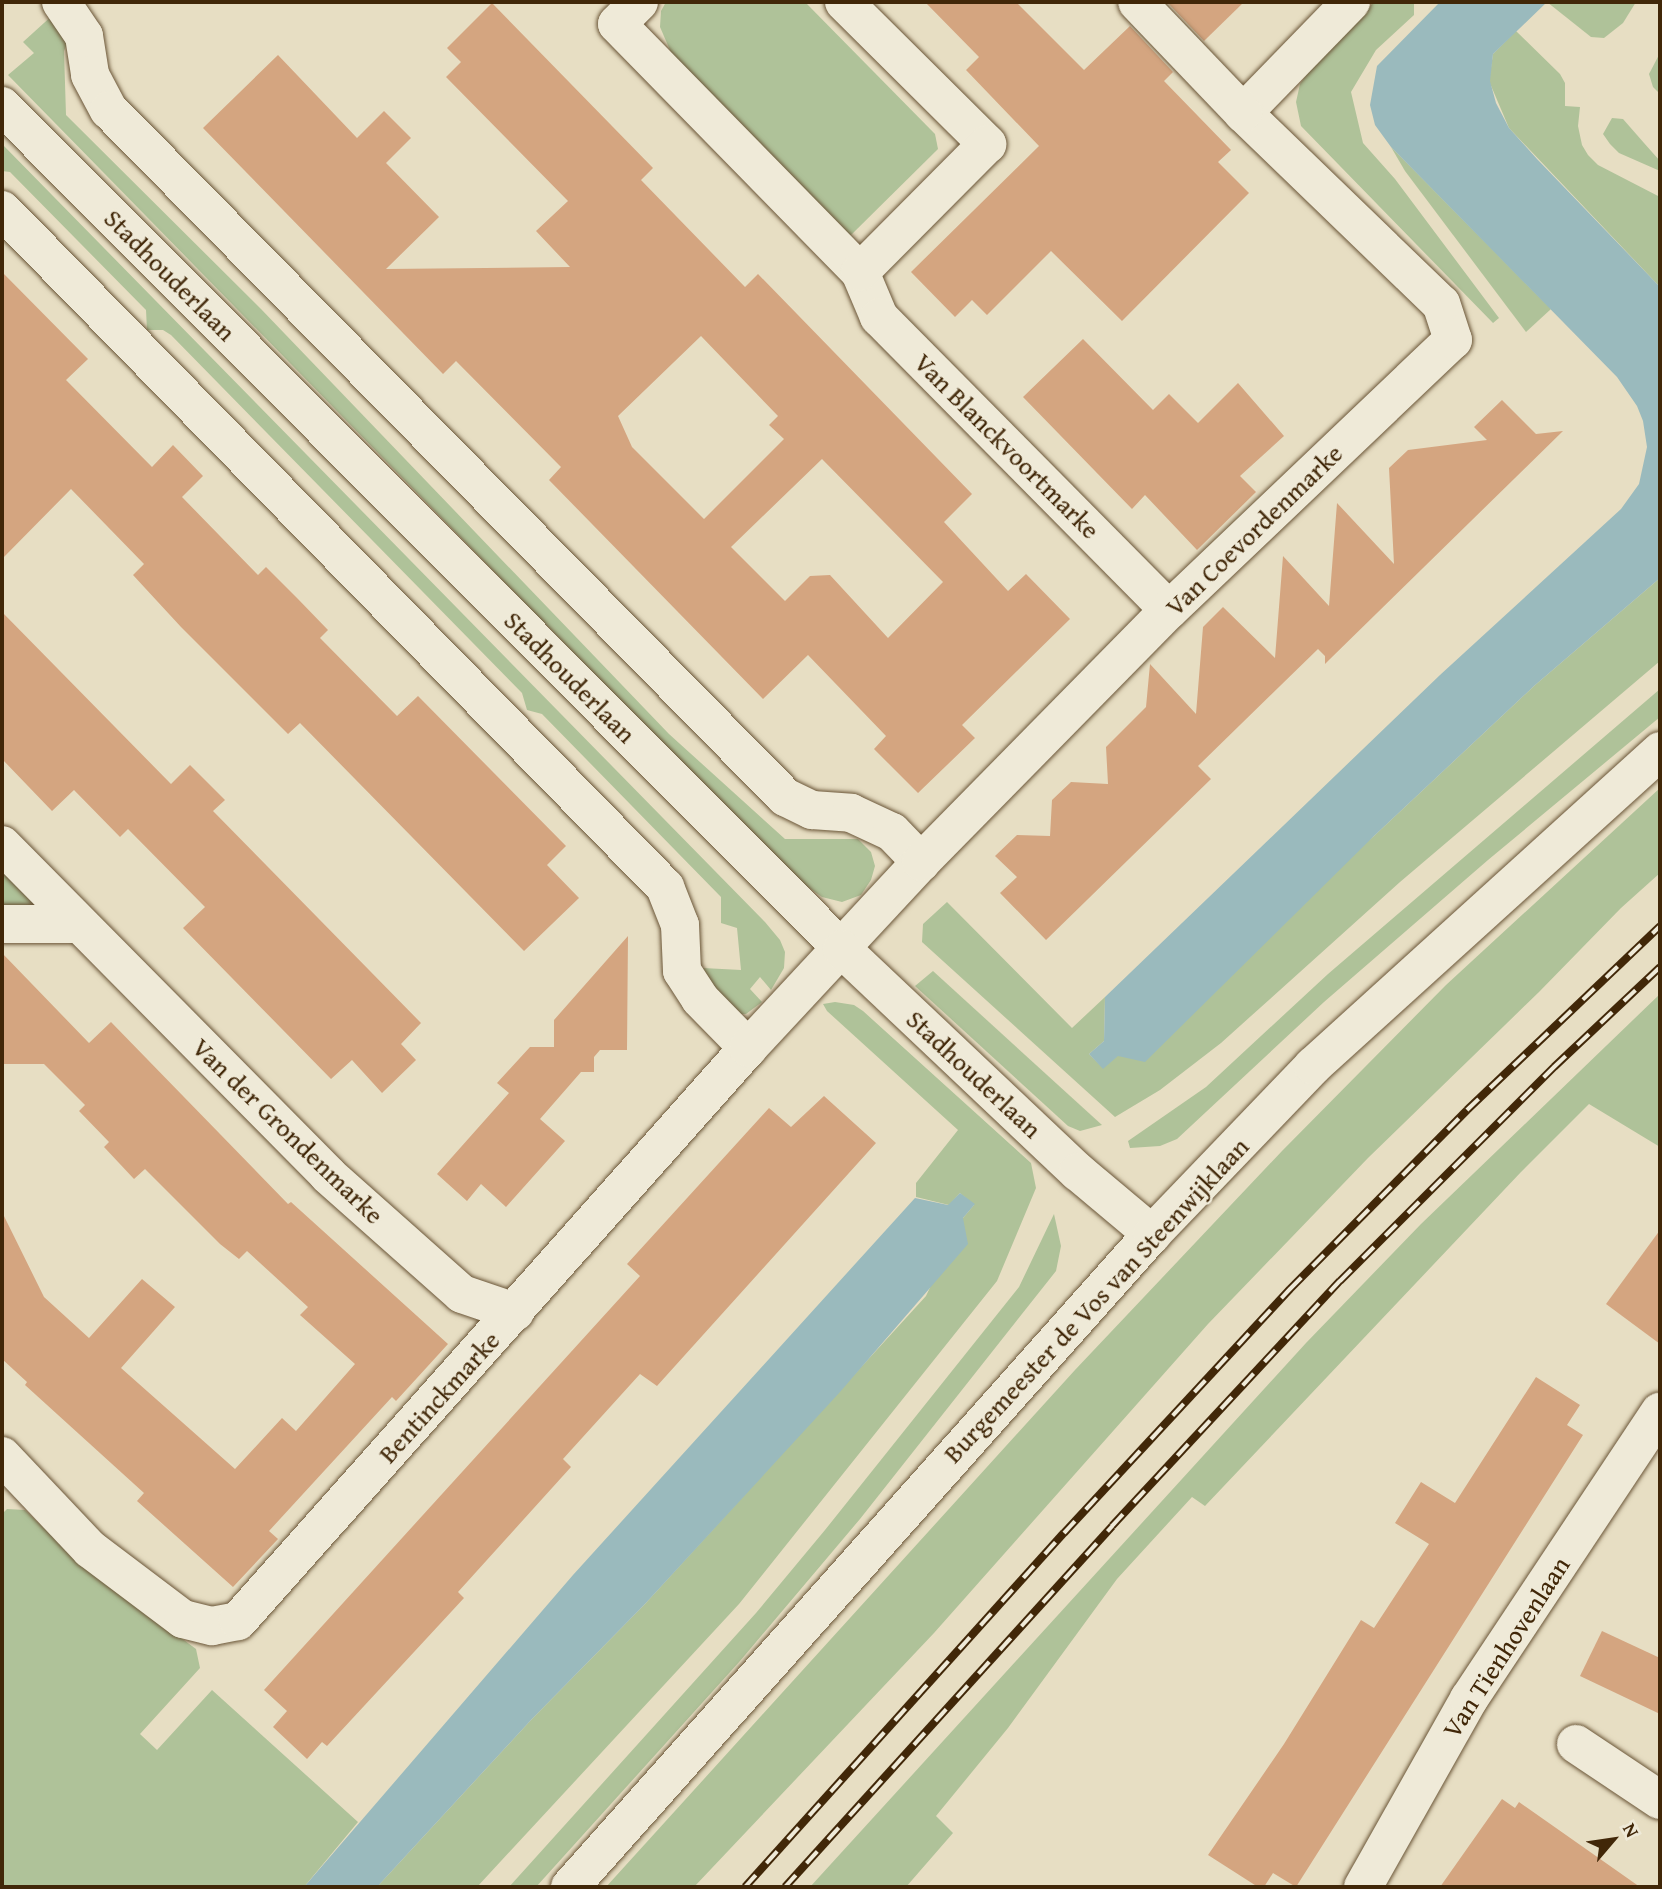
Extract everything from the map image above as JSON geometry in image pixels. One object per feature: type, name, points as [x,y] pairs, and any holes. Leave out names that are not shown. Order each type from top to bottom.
[{"type":"street","points":[[61,2],[84,36],[90,75],[109,110],[785,797],[812,810],[851,813],[892,832],[921,862]]},
{"type":"street","name":"Van Blanckvoortmarke","points":[[639,2],[617,24],[860,272],[879,317],[1169,610]]},
{"type":"street","points":[[844,2],[987,145],[860,272]]},
{"type":"street","name":"Van Coevordenmarke","points":[[842,949],[921,862],[1169,610],[1453,340],[1441,304],[1243,113],[1137,2]]},
{"type":"street","points":[[1243,113],[1351,2]]},
{"type":"street","name":"Stadhouderlaan","points":[[2,106],[842,949],[1078,1172],[1152,1234]]},
{"type":"street","points":[[2,210],[665,887],[680,925],[682,971],[700,999],[748,1048]]},
{"type":"street","name":"Burgemeester de Vos van Steenwijklaan","points":[[570,1887],[1152,1234],[1313,1066],[1660,751]]},
{"type":"street","name":"Van der Grondenmarke","points":[[2,845],[77,924],[328,1175],[462,1294],[515,1312]]},
{"type":"street","points":[[2,925],[77,924]]},
{"type":"street","name":"Bentinckmarke","points":[[2,1456],[90,1549],[183,1619],[212,1626],[238,1621],[748,1048],[842,949]]},
{"type":"street","name":"Van Tienhovenlaan","points":[[1363,1887],[1469,1699],[1660,1412]]},
{"type":"street","points":[[1576,1744],[1660,1800]]},
{"type":"green space","points":[[666,2],[805,2],[935,134],[938,149],[849,237],[673,57],[660,27],[661,11]]},
{"type":"green space","points":[[1374,2],[1414,2],[1414,15],[1376,50],[1351,92],[1363,143],[1395,179],[1499,318],[1493,323],[1301,126],[1296,102],[1300,84],[1314,64]]},
{"type":"green space","points":[[1547,2],[1636,2],[1623,23],[1604,38],[1591,37]]},
{"type":"green space","points":[[55,13],[69,39],[64,51],[66,115],[261,309],[669,734],[785,839],[858,839],[871,852],[875,866],[871,880],[861,895],[842,902],[822,897],[792,876],[8,75],[34,53],[23,42]]},
{"type":"green space","points":[[1516,31],[1560,74],[1565,83],[1565,106],[1580,107],[1578,126],[1582,145],[1588,155],[1598,165],[1660,197],[1660,287],[1509,128],[1489,81],[1493,54]]},
{"type":"green space","points":[[1660,53],[1660,94],[1653,87],[1649,74]]},
{"type":"green space","points":[[1612,118],[1623,119],[1660,161],[1660,171],[1619,153],[1610,144],[1603,134]]},
{"type":"green space","points":[[2,144],[765,922],[780,940],[785,952],[784,968],[771,990],[760,977],[750,989],[762,1002],[746,1014],[730,1014],[703,968],[741,970],[737,928],[721,923],[721,897],[542,714],[527,710],[522,693],[171,335],[163,330],[147,330],[146,310],[10,172],[2,171]]},
{"type":"green space","points":[[1391,147],[1551,309],[1526,332],[1405,171]]},
{"type":"green space","points":[[1660,578],[1660,661],[1400,882],[1221,1043],[1160,1090],[1115,1117],[922,942],[923,924],[947,902],[1072,1028],[1105,997],[1104,1041],[1089,1054],[1103,1068],[1374,836],[1534,686]]},
{"type":"green space","points":[[1660,689],[1660,717],[1488,860],[1324,1002],[1177,1139],[1160,1146],[1130,1148],[1128,1141],[1206,1087],[1328,974]]},
{"type":"green space","points":[[1660,788],[1660,873],[1621,908],[1539,992],[1368,1158],[1208,1324],[934,1633],[694,1887],[606,1887],[1075,1370],[1282,1151],[1446,985]]},
{"type":"green space","points":[[2,867],[41,908],[2,911]]},
{"type":"green space","points":[[933,971],[1102,1125],[1080,1131],[1068,1126],[915,986]]},
{"type":"green space","points":[[1660,994],[1660,1147],[1589,1104],[1521,1172],[1205,1506],[1192,1497],[1117,1579],[1008,1728],[936,1816],[953,1833],[906,1887],[810,1887],[1306,1343],[1421,1224]]},
{"type":"green space","points":[[835,1002],[854,1005],[863,1011],[1031,1163],[1036,1188],[997,1281],[739,1604],[477,1887],[377,1887],[531,1720],[645,1604],[926,1296],[963,1218],[974,1205],[960,1193],[949,1205],[916,1197],[916,1183],[958,1130],[827,1011],[823,1004]]},
{"type":"green space","points":[[1054,1214],[1061,1246],[1056,1271],[860,1519],[740,1661],[536,1887],[509,1887],[756,1613],[825,1530],[1019,1287]]},
{"type":"green space","points":[[7,1509],[25,1510],[79,1562],[196,1649],[200,1668],[140,1734],[157,1750],[212,1690],[358,1822],[304,1887],[2,1887],[2,1514]]},
{"type":"water","points":[[1440,2],[1547,2],[1493,54],[1490,81],[1496,103],[1509,128],[1660,287],[1660,578],[1534,686],[1374,836],[1145,1062],[1118,1056],[1103,1069],[1089,1054],[1104,1041],[1105,997],[1440,675],[1621,509],[1639,484],[1647,447],[1643,421],[1637,406],[1617,377],[1391,147],[1375,125],[1370,105],[1377,66]]},
{"type":"water","points":[[960,1193],[975,1204],[963,1218],[968,1244],[840,1392],[645,1604],[531,1720],[377,1887],[304,1887],[573,1575],[915,1198],[948,1205]]},
{"type":"building","points":[[925,2],[1016,2],[1084,70],[1130,26],[1173,72],[1164,81],[1231,150],[1218,162],[1249,193],[1122,321],[1051,251],[987,315],[972,300],[955,317],[911,272],[1039,146],[966,70],[979,57]]},
{"type":"building","points":[[1167,2],[1244,2],[1204,41]]},
{"type":"building","points":[[492,3],[653,168],[641,180],[745,287],[758,274],[972,494],[944,522],[1008,591],[1026,574],[1070,619],[962,725],[975,738],[918,793],[874,749],[886,736],[808,655],[763,699],[549,480],[561,467],[456,361],[443,374],[203,128],[278,55],[357,138],[384,111],[411,138],[386,163],[439,217],[386,269],[570,267],[536,231],[568,201],[446,77],[461,62],[447,48]],"holes":[[[701,336],[778,416],[769,425],[784,439],[704,519],[632,447],[618,416]],[[822,459],[943,582],[888,638],[830,575],[810,576],[785,601],[731,547]]]},
{"type":"building","points":[[2,272],[88,359],[66,380],[152,467],[173,445],[203,476],[182,497],[258,575],[266,567],[297,598],[328,630],[320,638],[397,716],[418,696],[566,846],[547,865],[579,898],[524,951],[300,723],[288,734],[181,627],[133,575],[144,564],[71,489],[2,559]]},
{"type":"building","points":[[1083,339],[1153,410],[1169,394],[1198,423],[1238,383],[1284,436],[1240,476],[1256,492],[1197,550],[1145,495],[1132,509],[1023,397]]},
{"type":"building","points":[[1502,400],[1536,434],[1563,431],[1325,664],[1325,656],[1318,649],[1198,766],[1211,779],[1046,940],[1000,893],[1017,877],[995,856],[1017,835],[1050,836],[1052,800],[1071,782],[1108,784],[1106,747],[1146,707],[1150,664],[1196,714],[1203,627],[1223,607],[1275,658],[1283,556],[1329,606],[1337,503],[1394,564],[1389,468],[1408,450],[1487,440],[1474,427]]},
{"type":"building","points":[[2,612],[171,784],[190,765],[225,800],[213,811],[421,1023],[401,1044],[416,1060],[382,1093],[352,1060],[331,1079],[183,928],[205,907],[128,829],[120,837],[74,790],[52,811],[2,759]]},
{"type":"building","points":[[628,936],[627,1050],[600,1050],[594,1057],[594,1072],[581,1072],[540,1119],[565,1141],[506,1207],[481,1184],[467,1201],[437,1174],[509,1093],[497,1083],[530,1047],[554,1047],[554,1020]]},
{"type":"building","points":[[2,953],[89,1043],[111,1022],[288,1204],[291,1202],[448,1344],[396,1401],[392,1397],[269,1531],[278,1539],[233,1587],[137,1501],[144,1493],[25,1385],[27,1382],[2,1359],[2,1212],[44,1297],[89,1338],[142,1279],[175,1307],[121,1368],[235,1469],[282,1418],[296,1431],[355,1364],[300,1315],[308,1307],[247,1251],[239,1259],[220,1244],[145,1169],[134,1179],[104,1147],[109,1142],[79,1111],[85,1105],[44,1064],[2,1064]]},
{"type":"building","points":[[824,1096],[876,1143],[657,1386],[640,1374],[563,1459],[571,1467],[458,1592],[464,1598],[327,1746],[322,1742],[307,1759],[273,1727],[287,1711],[264,1690],[640,1276],[627,1264],[769,1108],[791,1127]]},
{"type":"building","points":[[1660,1230],[1660,1344],[1606,1304]]},
{"type":"building","points":[[1536,1377],[1580,1405],[1567,1425],[1583,1435],[1296,1887],[1273,1873],[1264,1887],[1258,1887],[1208,1855],[1284,1744],[1361,1620],[1374,1628],[1429,1544],[1395,1523],[1421,1482],[1455,1503]]},
{"type":"building","points":[[1602,1631],[1660,1658],[1660,1714],[1580,1676]]},
{"type":"building","points":[[1502,1799],[1515,1808],[1519,1802],[1640,1887],[1440,1887]]},
{"type":"railway","points":[[745,1887],[1064,1533],[1290,1289],[1467,1110],[1660,926]]},
{"type":"railway","points":[[785,1887],[1112,1526],[1340,1281],[1554,1067],[1660,967]]}]
